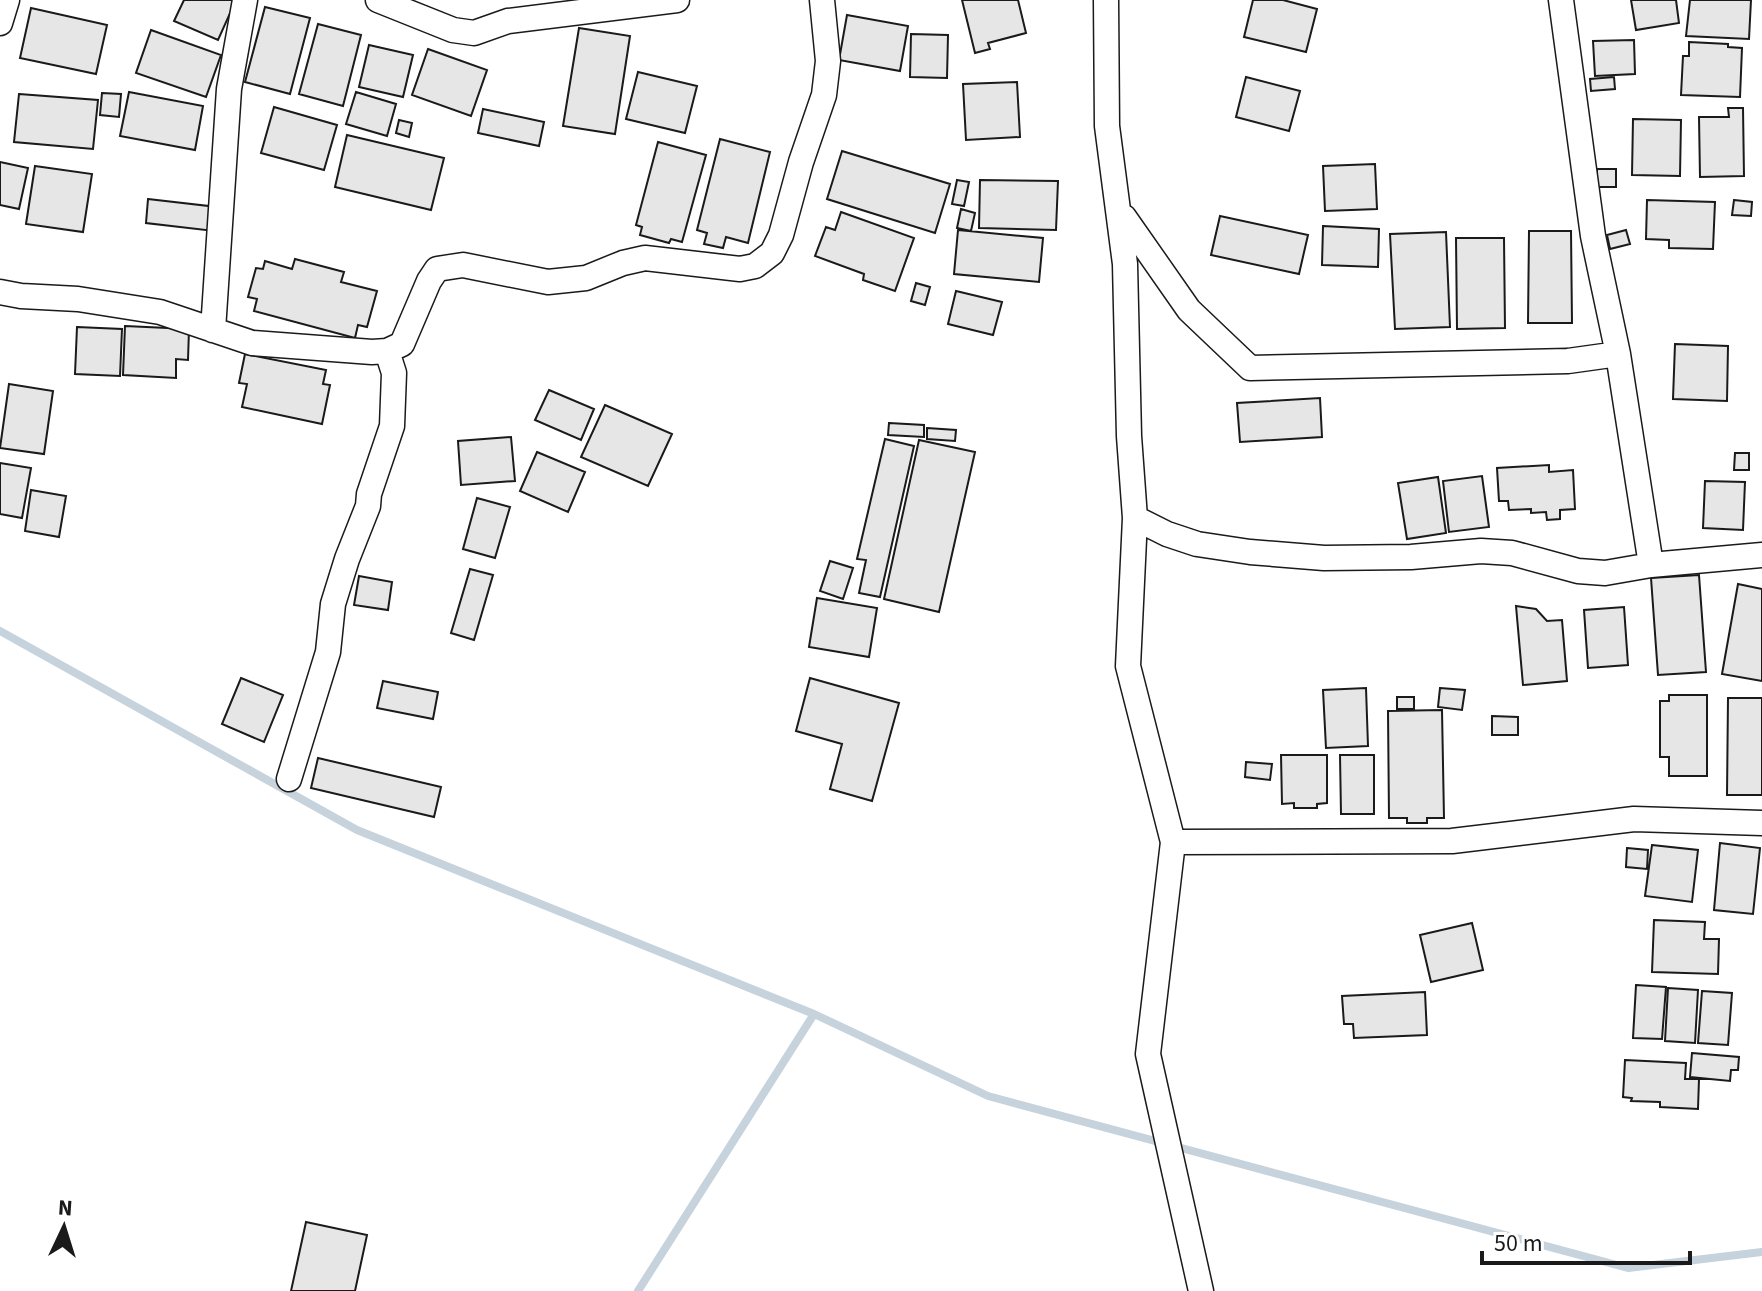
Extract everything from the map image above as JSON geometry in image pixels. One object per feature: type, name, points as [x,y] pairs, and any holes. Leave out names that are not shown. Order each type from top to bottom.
[{"type":"street","points":[[0,23],[7,0]]},
{"type":"street","points":[[213,330],[229,89],[245,0]]},
{"type":"street","points":[[378,0],[442,27],[474,33],[508,21],[677,0]]},
{"type":"street","points":[[0,292],[78,299],[160,312],[252,343],[372,352],[387,351],[402,344],[429,281],[437,269],[451,265],[548,282],[586,278],[645,258],[740,269],[755,266],[772,253],[781,235],[824,95],[828,61],[822,0]]},
{"type":"street","points":[[1106,0],[1107,126],[1125,264],[1129,436],[1135,518],[1128,666],[1173,842],[1148,1054],[1201,1291]]},
{"type":"street","points":[[1561,0],[1593,236],[1618,354],[1651,565]]},
{"type":"street","points":[[1120,212],[1189,310],[1250,368],[1568,361],[1618,354]]},
{"type":"street","points":[[289,779],[328,652],[333,604],[392,426],[394,373],[387,351]]},
{"type":"street","points":[[1135,518],[1197,544],[1324,558],[1411,557],[1481,551],[1512,553],[1578,571],[1605,573],[1651,565],[1762,555]]},
{"type":"street","points":[[1173,842],[1452,841],[1634,819],[1762,823]]},
{"type":"building","points":[[184,0],[236,0],[218,40],[174,21]]},
{"type":"building","points":[[962,0],[1018,0],[1026,33],[988,43],[990,49],[975,53]]},
{"type":"building","points":[[1253,0],[1283,0],[1317,9],[1306,52],[1244,37]]},
{"type":"building","points":[[1631,0],[1676,0],[1679,23],[1636,30]]},
{"type":"building","points":[[1690,0],[1751,0],[1749,39],[1686,36]]},
{"type":"building","points":[[265,7],[310,18],[290,94],[245,82]]},
{"type":"building","points":[[31,8],[107,25],[96,74],[20,58]]},
{"type":"building","points":[[847,15],[908,26],[900,71],[839,60]]},
{"type":"building","points":[[318,24],[361,35],[343,106],[299,94]]},
{"type":"building","points":[[579,28],[630,36],[615,134],[563,126]]},
{"type":"building","points":[[151,30],[221,55],[206,97],[136,73]]},
{"type":"building","points":[[911,34],[948,35],[947,78],[910,77]]},
{"type":"building","points":[[1634,40],[1635,74],[1595,76],[1593,41]]},
{"type":"building","points":[[1689,42],[1742,48],[1740,97],[1681,95],[1683,56],[1689,56]]},
{"type":"building","points":[[369,45],[413,55],[403,97],[359,87]]},
{"type":"building","points":[[428,49],[487,70],[471,116],[412,95]]},
{"type":"building","points":[[638,72],[697,86],[685,133],[626,119]]},
{"type":"building","points":[[1246,77],[1300,91],[1289,131],[1236,117]]},
{"type":"building","points":[[1614,77],[1615,89],[1591,91],[1590,79]]},
{"type":"building","points":[[1017,82],[1020,137],[966,140],[963,84]]},
{"type":"building","points":[[129,92],[203,106],[195,150],[120,136]]},
{"type":"building","points":[[356,92],[396,104],[387,136],[346,124]]},
{"type":"building","points":[[102,93],[121,94],[119,117],[100,115]]},
{"type":"building","points":[[19,94],[98,100],[93,149],[14,142]]},
{"type":"building","points":[[274,107],[337,125],[324,170],[261,153]]},
{"type":"building","points":[[1728,108],[1743,108],[1744,176],[1700,177],[1699,117],[1729,117]]},
{"type":"building","points":[[483,109],[544,122],[539,146],[478,133]]},
{"type":"building","points":[[1633,119],[1681,120],[1680,176],[1632,175]]},
{"type":"building","points":[[399,120],[412,123],[409,137],[396,133]]},
{"type":"building","points":[[347,135],[444,158],[431,210],[335,187]]},
{"type":"building","points":[[720,139],[770,152],[748,243],[726,237],[723,248],[704,244],[707,233],[697,230]]},
{"type":"building","points":[[658,142],[706,155],[682,242],[671,239],[669,243],[640,235],[642,227],[636,225]]},
{"type":"building","points":[[842,151],[950,184],[935,233],[827,199]]},
{"type":"building","points":[[0,162],[28,168],[19,209],[0,205]]},
{"type":"building","points":[[1375,164],[1377,209],[1325,211],[1323,166]]},
{"type":"building","points":[[35,166],[92,174],[83,232],[26,224]]},
{"type":"building","points":[[1597,169],[1616,169],[1616,187],[1597,187]]},
{"type":"building","points":[[957,180],[969,182],[964,206],[952,204]]},
{"type":"building","points":[[980,180],[1058,181],[1056,230],[979,228]]},
{"type":"building","points":[[148,199],[217,207],[214,231],[146,223]]},
{"type":"building","points":[[1647,200],[1715,202],[1713,249],[1669,248],[1669,240],[1646,239]]},
{"type":"building","points":[[1734,200],[1752,202],[1751,216],[1732,215]]},
{"type":"building","points":[[961,209],[975,213],[971,231],[957,228]]},
{"type":"building","points":[[841,212],[914,238],[895,291],[863,280],[864,274],[815,256],[826,227],[835,230]]},
{"type":"building","points":[[1220,216],[1308,235],[1299,274],[1211,255]]},
{"type":"building","points":[[1323,226],[1379,229],[1378,267],[1322,265]]},
{"type":"building","points":[[958,230],[1043,238],[1039,282],[954,274]]},
{"type":"building","points":[[1626,230],[1630,244],[1610,249],[1607,235]]},
{"type":"building","points":[[1529,231],[1571,231],[1572,323],[1528,323]]},
{"type":"building","points":[[1446,232],[1450,327],[1395,329],[1390,234]]},
{"type":"building","points":[[1456,238],[1504,238],[1505,328],[1457,329]]},
{"type":"building","points":[[295,259],[344,272],[341,282],[377,291],[367,327],[358,325],[355,338],[254,311],[257,299],[248,297],[256,268],[263,269],[265,261],[292,269]]},
{"type":"building","points":[[916,283],[930,287],[925,305],[911,301]]},
{"type":"building","points":[[956,291],[1002,302],[993,335],[948,324]]},
{"type":"building","points":[[125,326],[189,329],[188,360],[176,359],[176,378],[123,375]]},
{"type":"building","points":[[77,327],[122,329],[120,376],[75,374]]},
{"type":"building","points":[[1675,344],[1728,346],[1727,401],[1673,399]]},
{"type":"building","points":[[245,354],[326,370],[323,384],[330,385],[322,424],[242,407],[247,384],[239,383]]},
{"type":"building","points":[[9,384],[53,391],[44,454],[0,448]]},
{"type":"building","points":[[549,390],[594,409],[581,440],[535,420]]},
{"type":"building","points":[[1320,398],[1322,437],[1240,442],[1237,403]]},
{"type":"building","points":[[605,405],[672,434],[648,486],[581,457]]},
{"type":"building","points":[[889,423],[924,425],[924,437],[888,435]]},
{"type":"building","points":[[927,428],[956,430],[955,441],[927,439]]},
{"type":"building","points":[[511,437],[515,481],[461,485],[458,441]]},
{"type":"building","points":[[885,439],[914,446],[880,597],[859,593],[866,560],[857,559]]},
{"type":"building","points":[[919,440],[975,452],[939,612],[884,599]]},
{"type":"building","points":[[537,452],[585,472],[568,512],[520,491]]},
{"type":"building","points":[[1735,453],[1749,453],[1749,470],[1734,470]]},
{"type":"building","points":[[0,463],[31,468],[22,518],[0,514]]},
{"type":"building","points":[[1549,465],[1549,472],[1573,470],[1575,509],[1560,510],[1560,519],[1547,520],[1546,512],[1509,510],[1508,501],[1499,501],[1497,468]]},
{"type":"building","points":[[1482,476],[1489,527],[1449,532],[1443,481]]},
{"type":"building","points":[[1438,477],[1446,533],[1407,539],[1398,483]]},
{"type":"building","points":[[1705,481],[1745,482],[1743,530],[1703,528]]},
{"type":"building","points":[[31,490],[66,496],[59,537],[25,531]]},
{"type":"building","points":[[477,498],[510,507],[495,558],[463,549]]},
{"type":"building","points":[[830,561],[853,568],[843,599],[820,591]]},
{"type":"building","points":[[470,569],[493,575],[474,640],[451,633]]},
{"type":"building","points":[[1699,575],[1706,672],[1658,675],[1651,578]]},
{"type":"building","points":[[359,576],[392,582],[388,610],[354,605]]},
{"type":"building","points":[[1738,584],[1762,589],[1762,681],[1722,674]]},
{"type":"building","points":[[817,598],[877,608],[869,657],[809,647]]},
{"type":"building","points":[[1516,606],[1536,609],[1547,621],[1562,620],[1567,681],[1523,685]]},
{"type":"building","points":[[1624,607],[1628,665],[1588,668],[1584,610]]},
{"type":"building","points":[[241,678],[283,695],[264,742],[222,724]]},
{"type":"building","points":[[810,678],[899,703],[872,801],[830,789],[842,744],[796,731]]},
{"type":"building","points":[[383,681],[438,692],[433,719],[377,708]]},
{"type":"building","points":[[1366,688],[1368,746],[1326,748],[1323,690]]},
{"type":"building","points":[[1440,688],[1465,690],[1462,710],[1438,707]]},
{"type":"building","points":[[1669,695],[1707,695],[1707,776],[1669,776],[1669,757],[1660,757],[1660,701],[1669,701]]},
{"type":"building","points":[[1397,697],[1414,697],[1414,709],[1397,709]]},
{"type":"building","points":[[1728,698],[1762,698],[1762,795],[1727,795]]},
{"type":"building","points":[[1442,710],[1444,818],[1427,818],[1427,823],[1407,823],[1407,818],[1389,818],[1388,711]]},
{"type":"building","points":[[1492,716],[1518,717],[1518,735],[1492,735]]},
{"type":"building","points":[[1281,755],[1327,755],[1327,803],[1317,804],[1317,808],[1294,808],[1294,803],[1282,804]]},
{"type":"building","points":[[1340,755],[1374,755],[1374,814],[1341,814]]},
{"type":"building","points":[[318,758],[441,787],[434,817],[311,788]]},
{"type":"building","points":[[1246,762],[1272,764],[1270,780],[1245,777]]},
{"type":"building","points":[[1720,843],[1760,848],[1753,914],[1714,910]]},
{"type":"building","points":[[1652,845],[1698,850],[1692,902],[1645,896]]},
{"type":"building","points":[[1627,848],[1648,850],[1647,869],[1626,867]]},
{"type":"building","points":[[1654,920],[1705,922],[1704,939],[1719,939],[1718,974],[1652,972]]},
{"type":"building","points":[[1472,923],[1483,970],[1431,982],[1420,935]]},
{"type":"building","points":[[1636,985],[1666,987],[1662,1039],[1633,1038]]},
{"type":"building","points":[[1668,988],[1698,990],[1695,1043],[1665,1041]]},
{"type":"building","points":[[1702,991],[1732,993],[1728,1045],[1698,1043]]},
{"type":"building","points":[[1425,992],[1427,1035],[1354,1038],[1353,1024],[1344,1024],[1342,996]]},
{"type":"building","points":[[1692,1053],[1739,1057],[1738,1070],[1731,1070],[1730,1081],[1690,1077]]},
{"type":"building","points":[[1625,1060],[1686,1063],[1685,1079],[1699,1079],[1698,1109],[1660,1107],[1660,1102],[1631,1101],[1632,1098],[1623,1097]]},
{"type":"building","points":[[306,1222],[367,1235],[355,1291],[291,1291]]},
{"type":"waterway","points":[[0,631],[357,830],[814,1014],[988,1096],[1628,1268],[1762,1252]]},
{"type":"waterway","points":[[638,1291],[814,1014]]}]
